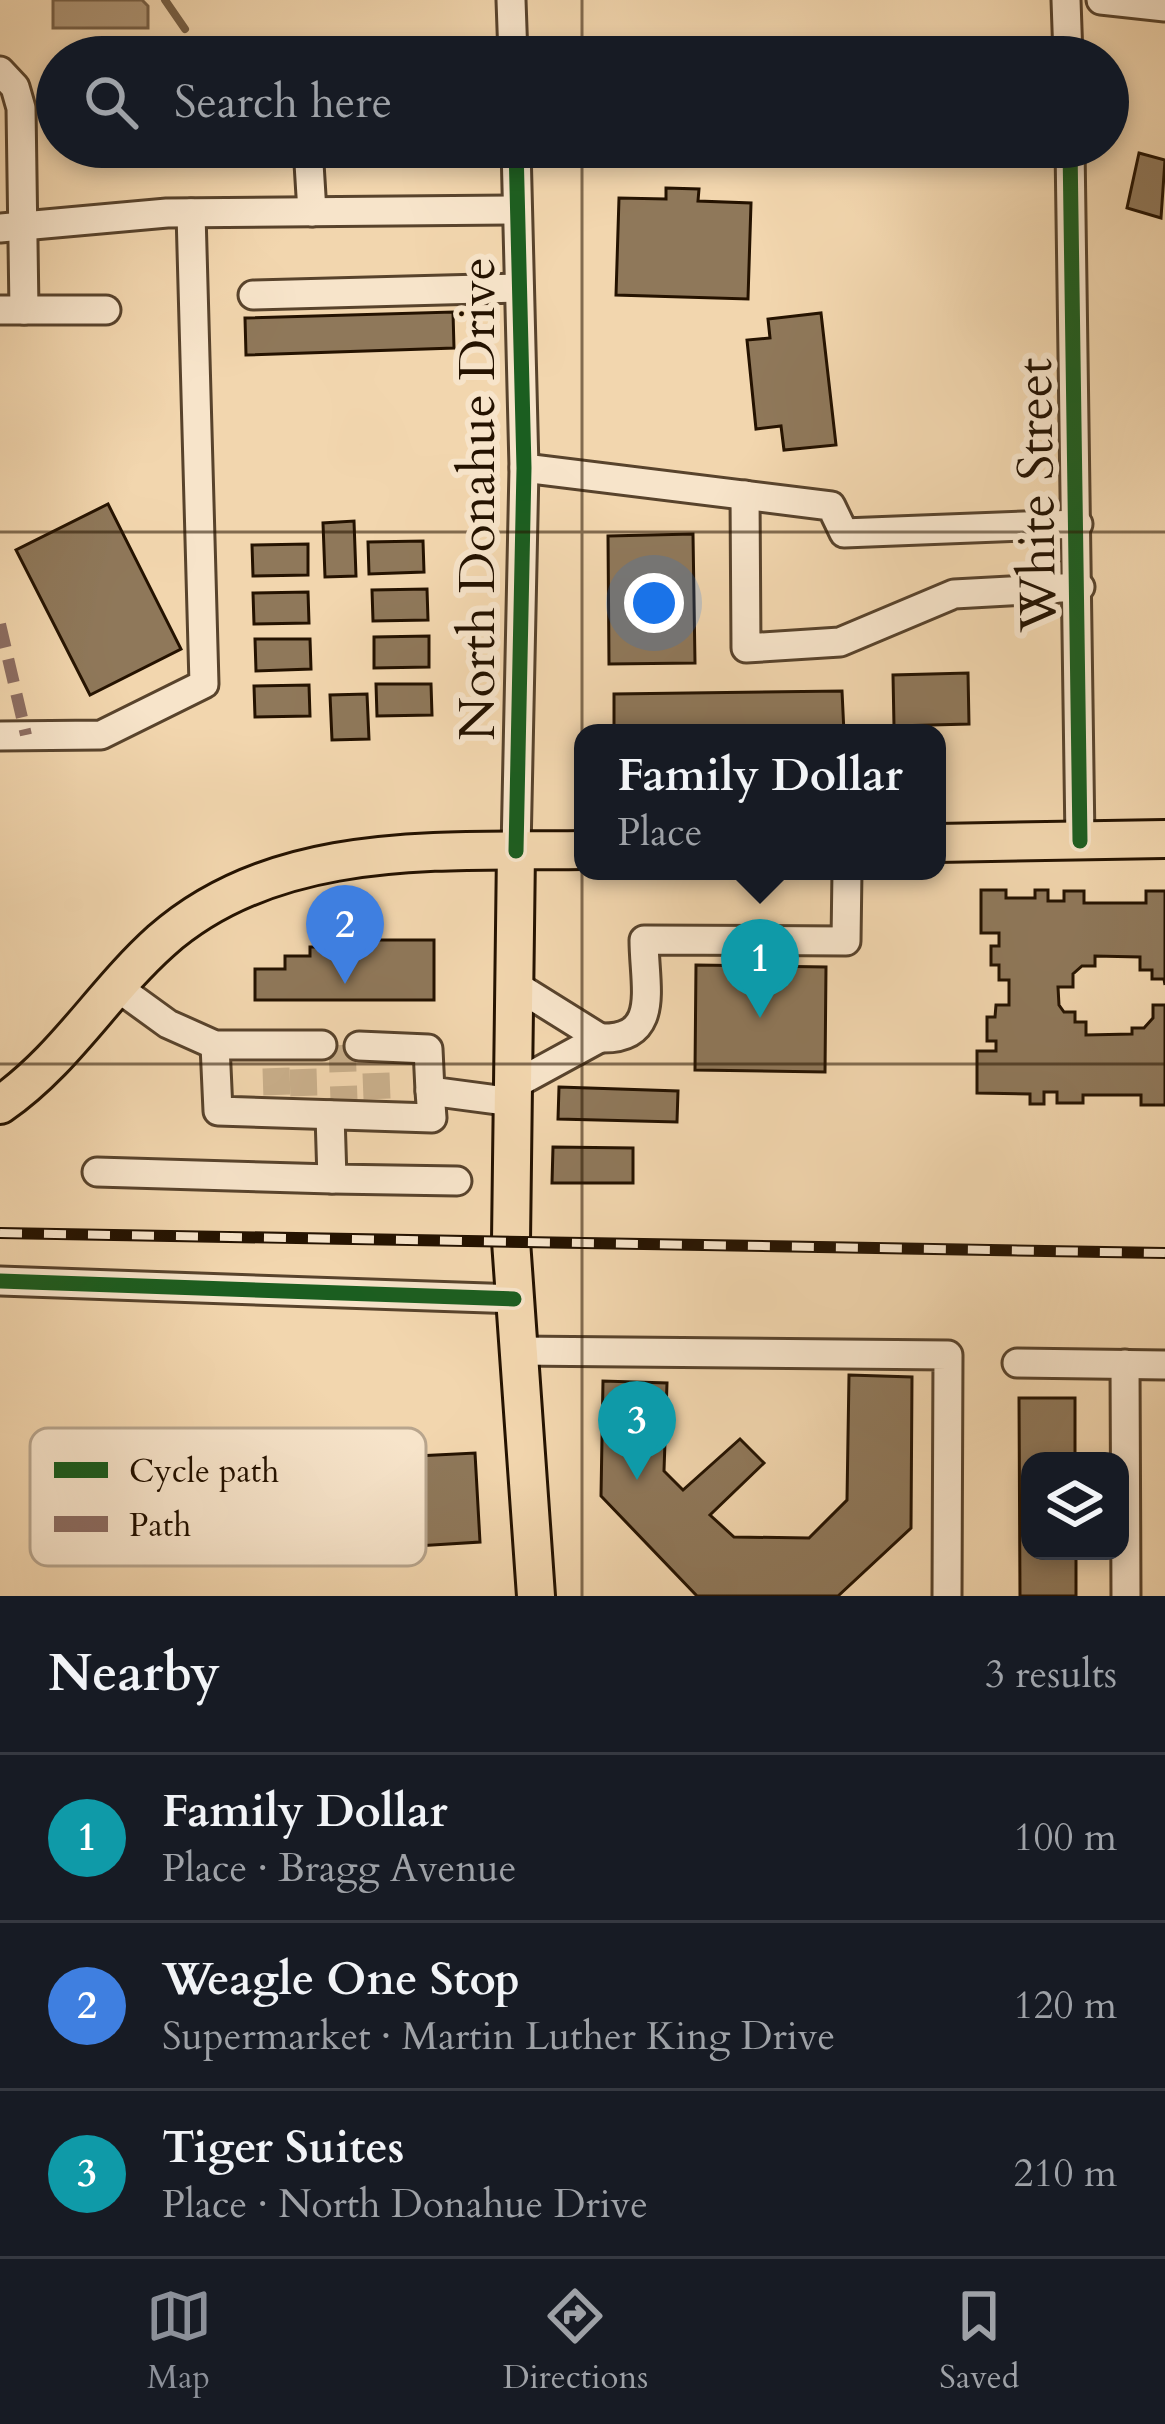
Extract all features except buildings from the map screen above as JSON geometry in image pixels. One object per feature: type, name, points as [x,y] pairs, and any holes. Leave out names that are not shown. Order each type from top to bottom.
[{"type":"main road","points":[[946,843],[1165,839]]},
{"type":"main road","points":[[0,1105],[28,1085],[165,938],[259,881],[360,857],[574,850]]},
{"type":"main road","name":"North Donahue Drive","points":[[516,851],[514,1299],[536,1596]]},
{"type":"street","points":[[511,0],[512,36]]},
{"type":"street","points":[[1066,0],[1067,36]]},
{"type":"street","points":[[1101,0],[1165,8]]},
{"type":"street","points":[[0,71],[14,87],[22,108],[10,227],[12,310],[106,310]]},
{"type":"street","points":[[309,168],[312,212]]},
{"type":"street","name":"North Donahue Drive","points":[[516,851],[524,468],[517,168]]},
{"type":"street","name":"White Street","points":[[1070,168],[1080,587],[1080,841]]},
{"type":"street","points":[[10,227],[191,213],[518,210]]},
{"type":"street","points":[[0,736],[101,734],[204,684],[191,213]]},
{"type":"street","points":[[253,295],[519,288]]},
{"type":"street","points":[[524,468],[831,506],[844,532],[1078,524]]},
{"type":"street","points":[[745,495],[746,648],[840,642],[954,595],[1080,587]]},
{"type":"street","points":[[515,986],[600,1038],[621,1039],[638,1030],[644,1019],[644,940],[846,941],[847,880]]},
{"type":"street","points":[[117,987],[169,1024],[215,1045],[296,1054]]},
{"type":"street","points":[[430,1090],[512,1094],[600,1038]]},
{"type":"street","points":[[215,1045],[218,1112],[311,1108],[373,1076],[428,1049],[432,1118],[373,1076]]},
{"type":"street","points":[[311,1108],[332,1179]]},
{"type":"street","points":[[97,1172],[457,1180]]},
{"type":"street","points":[[0,1281],[514,1299]]},
{"type":"street","points":[[517,1351],[948,1355],[947,1596]]},
{"type":"street","points":[[1017,1363],[1165,1365]]},
{"type":"street","points":[[1125,1364],[1126,1596]]},
{"type":"shaded area","points":[[53,0],[142,0],[148,6],[148,28],[53,28]]},
{"type":"waterway","points":[[165,0],[185,29]]},
{"type":"tunnel","points":[[342,1045],[344,1100]]},
{"type":"tunnel","points":[[276,1068],[277,1100]]},
{"type":"tunnel","points":[[303,1069],[304,1100]]},
{"type":"tunnel","points":[[376,1073],[377,1099]]},
{"type":"railway","points":[[0,1233],[1165,1253]]},
{"type":"marked path","points":[[0,624],[26,735]]},
{"type":"cycle path","points":[[516,851],[524,468],[517,168]]},
{"type":"cycle path","points":[[1070,168],[1080,841]]},
{"type":"cycle path","points":[[0,1281],[514,1299]]},
{"type":"place","name":"Weagle One Stop","points":[[345,984]]},
{"type":"place","name":"Family Dollar","points":[[760,1018]]},
{"type":"place","name":"Tiger Suites","points":[[637,1480]]}]
